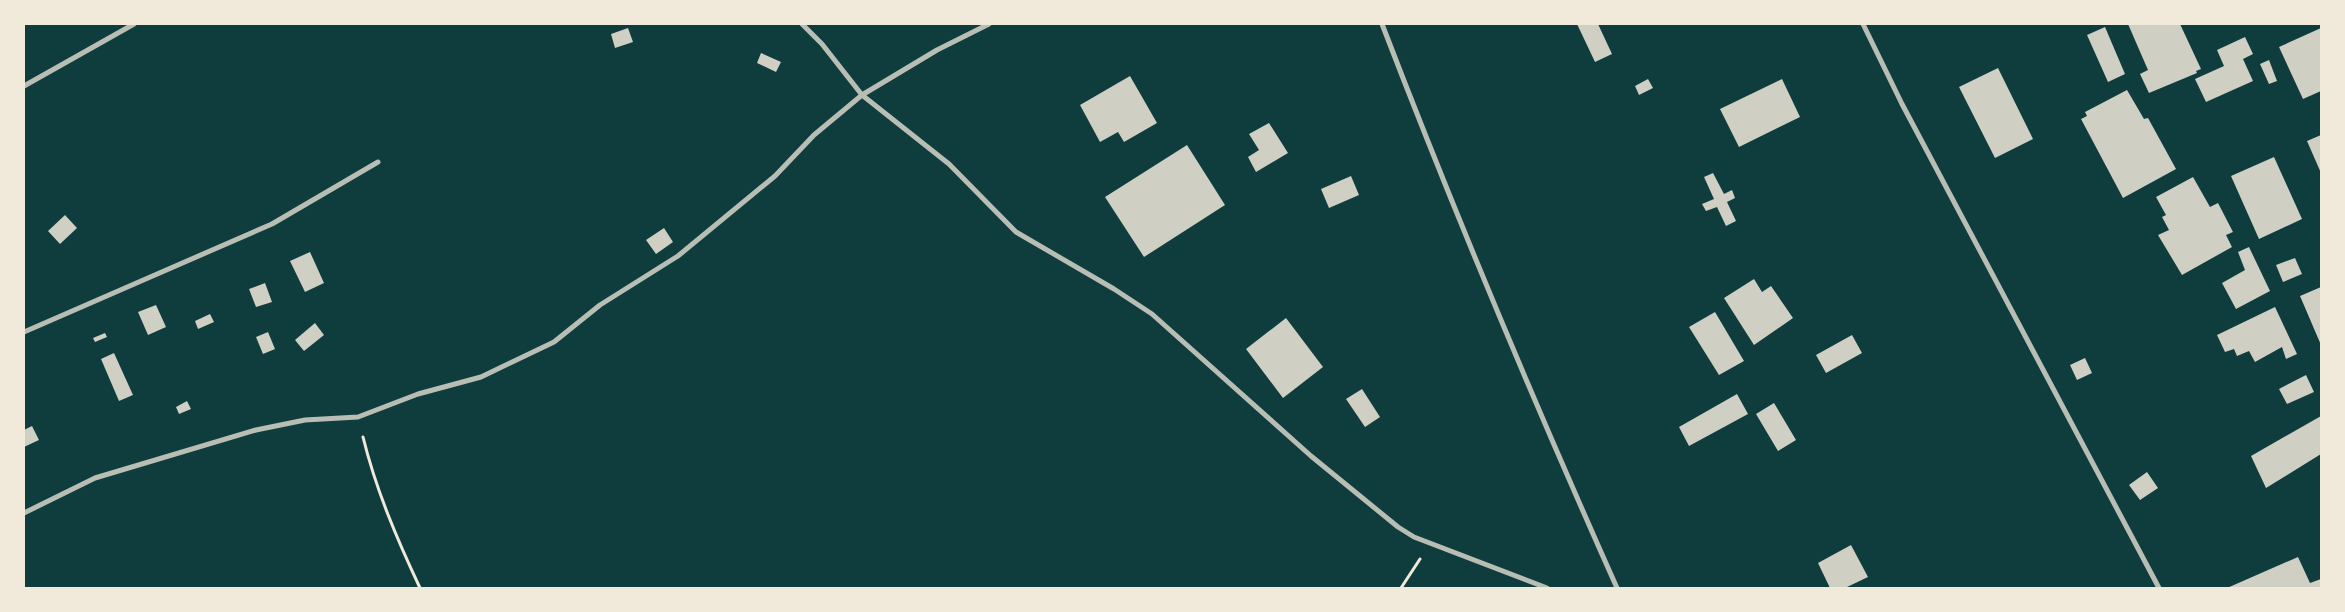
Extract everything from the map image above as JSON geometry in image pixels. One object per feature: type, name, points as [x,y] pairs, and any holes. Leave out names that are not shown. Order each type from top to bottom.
[{"type":"street","points":[[24,86],[134,24]]},
{"type":"street","points":[[802,24],[822,44],[862,95],[949,164],[1016,232],[1114,289],[1152,314],[1311,456],[1391,521],[1414,537],[1547,588]]},
{"type":"street","points":[[973,24],[976,30]]},
{"type":"street","points":[[24,513],[95,478],[197,446],[256,430],[304,420],[358,417],[418,394],[481,377],[554,342],[600,304],[678,256],[775,176],[814,135],[862,95],[937,50],[989,24]]},
{"type":"street","points":[[1382,24],[1434,159],[1539,410],[1617,588]]},
{"type":"street","points":[[1863,24],[1907,113],[2159,588]]},
{"type":"street","points":[[24,332],[272,224],[378,162]]},
{"type":"path","points":[[358,417],[372,474],[391,527],[420,588]]},
{"type":"path","points":[[1401,588],[1431,542]]},
{"type":"building","points":[[1577,24],[1598,24],[1612,54],[1595,62]]},
{"type":"building","points":[[2128,24],[2180,24],[2201,69],[2196,71],[2197,73],[2149,93],[2140,74],[2148,70]]},
{"type":"building","points":[[2105,27],[2125,74],[2108,82],[2087,35]]},
{"type":"building","points":[[628,28],[633,42],[615,48],[611,34]]},
{"type":"building","points":[[2321,28],[2321,91],[2303,99],[2279,47]]},
{"type":"building","points":[[2245,37],[2253,54],[2243,59],[2253,81],[2206,102],[2195,79],[2224,66],[2217,50]]},
{"type":"building","points":[[761,53],[781,62],[776,72],[757,63]]},
{"type":"building","points":[[2269,60],[2277,81],[2269,84],[2260,64]]},
{"type":"building","points":[[1998,68],[2033,139],[1995,158],[1959,87]]},
{"type":"building","points":[[1130,76],[1157,123],[1124,142],[1118,132],[1100,142],[1080,105]]},
{"type":"building","points":[[1648,79],[1653,88],[1639,95],[1635,86]]},
{"type":"building","points":[[1782,79],[1800,117],[1739,147],[1720,109]]},
{"type":"building","points":[[2127,90],[2144,119],[2148,118],[2176,169],[2123,198],[2081,119],[2087,116],[2085,112]]},
{"type":"building","points":[[1269,123],[1288,153],[1256,172],[1248,157],[1259,150],[1249,134]]},
{"type":"building","points":[[2321,135],[2321,173],[2307,141]]},
{"type":"building","points":[[1187,145],[1225,205],[1144,257],[1105,197]]},
{"type":"building","points":[[2274,157],[2302,219],[2259,239],[2231,176]]},
{"type":"building","points":[[1713,173],[1724,194],[1732,190],[1735,198],[1727,202],[1736,221],[1726,226],[1717,207],[1706,211],[1702,204],[1714,199],[1704,177]]},
{"type":"building","points":[[1351,176],[1359,195],[1329,208],[1321,189]]},
{"type":"building","points":[[2193,177],[2210,207],[2218,203],[2233,232],[2226,235],[2232,247],[2182,275],[2158,235],[2169,230],[2162,217],[2166,215],[2156,197]]},
{"type":"building","points":[[65,215],[77,228],[60,244],[48,231]]},
{"type":"building","points":[[664,228],[673,242],[656,254],[646,240]]},
{"type":"building","points":[[2249,247],[2270,291],[2236,309],[2222,283],[2245,270],[2238,252]]},
{"type":"building","points":[[310,252],[324,283],[305,292],[290,261]]},
{"type":"building","points":[[2295,258],[2302,274],[2283,282],[2276,265]]},
{"type":"building","points":[[1754,279],[1762,292],[1771,286],[1793,318],[1754,345],[1724,298]]},
{"type":"building","points":[[265,283],[272,302],[256,307],[249,289]]},
{"type":"building","points":[[2321,287],[2321,345],[2300,296]]},
{"type":"building","points":[[156,305],[166,327],[148,335],[138,312]]},
{"type":"building","points":[[2275,307],[2297,354],[2286,359],[2282,347],[2255,362],[2249,351],[2237,356],[2234,349],[2225,352],[2217,335]]},
{"type":"building","points":[[1715,312],[1744,361],[1719,375],[1689,327]]},
{"type":"building","points":[[210,314],[214,322],[198,329],[195,321]]},
{"type":"building","points":[[1286,318],[1323,367],[1283,398],[1246,349]]},
{"type":"building","points":[[315,323],[324,335],[304,351],[295,340]]},
{"type":"building","points":[[268,332],[275,349],[263,354],[256,337]]},
{"type":"building","points":[[105,333],[107,337],[95,342],[93,338]]},
{"type":"building","points":[[1852,335],[1862,353],[1826,373],[1816,355]]},
{"type":"building","points":[[114,353],[133,395],[119,401],[101,359]]},
{"type":"building","points":[[2085,358],[2092,373],[2077,380],[2070,365]]},
{"type":"building","points":[[2306,375],[2314,392],[2287,404],[2279,389]]},
{"type":"building","points":[[1362,389],[1380,417],[1365,427],[1346,399]]},
{"type":"building","points":[[1737,394],[1748,414],[1689,446],[1679,427]]},
{"type":"building","points":[[187,401],[191,409],[179,414],[176,407]]},
{"type":"building","points":[[1774,403],[1796,440],[1778,451],[1756,414]]},
{"type":"building","points":[[2321,416],[2321,454],[2266,488],[2251,456]]},
{"type":"building","points":[[32,426],[39,440],[24,447],[24,430]]},
{"type":"building","points":[[2147,472],[2158,488],[2140,500],[2129,485]]},
{"type":"building","points":[[1851,545],[1868,577],[1845,588],[1830,588],[1818,563]]},
{"type":"building","points":[[2298,557],[2310,583],[2321,579],[2321,588],[2227,588]]}]
